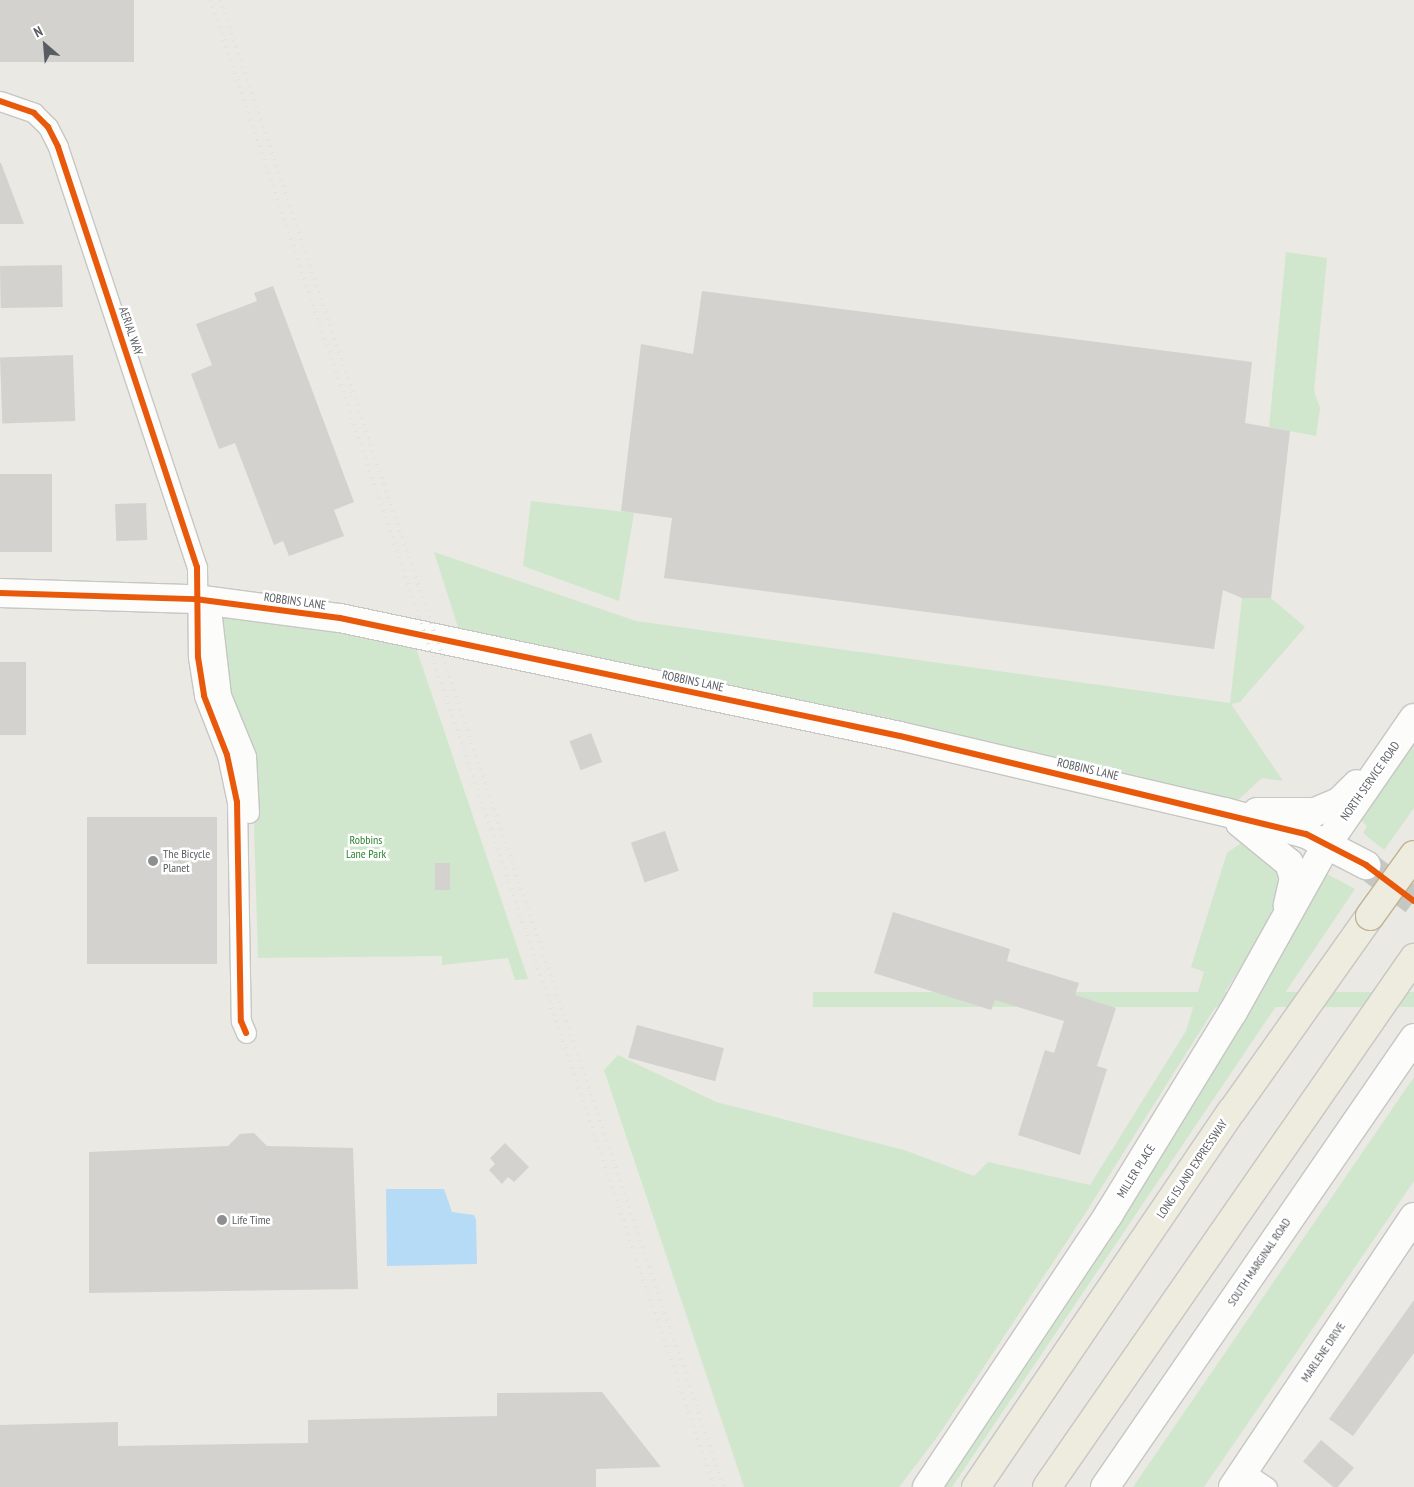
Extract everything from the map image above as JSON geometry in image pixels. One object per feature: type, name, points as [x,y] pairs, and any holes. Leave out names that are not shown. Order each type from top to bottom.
[{"type":"highway","name":"LONG ISLAND EXPRESSWAY","points":[[976,1487],[1232,1110],[1414,855]]},
{"type":"highway","points":[[1047,1487],[1414,958]]},
{"type":"street","name":"AERIAL WAY","points":[[0,101],[34,113],[48,126],[58,147],[169,472],[197,568],[202,600]]},
{"type":"street","name":"ROBBINS LANE","points":[[0,593],[202,600],[340,618],[900,736],[1225,812],[1306,834],[1366,865]]},
{"type":"street","points":[[202,600],[221,695],[246,756],[253,975],[252,1020],[246,1033],[241,1021],[237,802],[227,755],[204,696],[202,600]]},
{"type":"street","points":[[1225,812],[1315,812],[1329,808],[1348,794],[1410,723]]},
{"type":"street","name":"NORTH SERVICE ROAD","points":[[1327,844],[1410,723]]},
{"type":"street","points":[[1225,812],[1277,849],[1290,863],[1294,878],[1288,904],[1262,961]]},
{"type":"street","name":"MILLER PLACE","points":[[927,1487],[1110,1214],[1262,961],[1327,844]]},
{"type":"street","name":"SOUTH MARGINAL ROAD","points":[[1106,1487],[1414,1038]]},
{"type":"street","name":"MARLENE DRIVE","points":[[1238,1479],[1414,1216]]},
{"type":"street","points":[[1238,1479],[1267,1487]]},
{"type":"green space","points":[[1286,252],[1327,258],[1314,391],[1320,408],[1316,436],[1269,427]]},
{"type":"green space","points":[[531,501],[634,513],[619,601],[523,566]]},
{"type":"green space","points":[[434,552],[636,621],[1230,703],[1242,598],[1271,598],[1305,627],[1240,702],[1231,704],[1283,781],[1262,778],[1225,812],[463,643]]},
{"type":"green space","name":"Robbins Lane Park","points":[[220,602],[411,633],[528,979],[515,980],[508,958],[442,965],[442,956],[258,958],[252,757],[226,690]]},
{"type":"green space","points":[[1414,739],[1414,808],[1384,850],[1363,833],[1367,826],[1361,820]]},
{"type":"green space","points":[[1245,840],[1279,858],[1281,903],[1081,1220],[938,1436],[899,1487],[744,1487],[604,1070],[618,1055],[716,1102],[904,1150],[974,1176],[988,1162],[1090,1185],[1186,1031],[1204,972],[1191,967],[1227,853]]},
{"type":"green space","points":[[1327,874],[1355,889],[952,1487],[939,1487],[1261,987]]},
{"type":"green space","points":[[813,992],[1414,992],[1414,1007],[813,1007]]},
{"type":"green space","points":[[1414,1077],[1414,1181],[1204,1487],[1133,1487]]},
{"type":"water","points":[[386,1189],[444,1189],[452,1212],[474,1215],[476,1220],[477,1264],[387,1266]]},
{"type":"building","points":[[0,0],[134,0],[134,62],[0,62]]},
{"type":"building","points":[[1,163],[24,224],[0,224]]},
{"type":"building","points":[[62,265],[63,307],[1,308],[0,266]]},
{"type":"building","points":[[273,286],[354,502],[334,510],[344,536],[289,556],[283,541],[274,545],[235,443],[219,449],[191,374],[212,365],[196,324],[257,301],[254,293]]},
{"type":"building","points":[[702,291],[1252,362],[1245,423],[1290,431],[1271,598],[1242,598],[1223,590],[1214,649],[664,578],[672,518],[621,511],[641,344],[693,354]]},
{"type":"building","points":[[73,355],[75,421],[2,424],[0,358]]},
{"type":"building","points":[[0,474],[52,474],[52,552],[0,552]]},
{"type":"building","points":[[146,503],[147,540],[116,541],[115,504]]},
{"type":"building","points":[[0,662],[26,662],[26,735],[0,735]]},
{"type":"building","points":[[591,733],[602,762],[581,770],[570,741]]},
{"type":"building","name":"The Bicycle Planet","points":[[87,817],[217,817],[217,964],[87,964]]},
{"type":"building","points":[[665,831],[679,871],[645,882],[631,843]]},
{"type":"building","points":[[435,863],[450,863],[450,890],[435,890]]},
{"type":"building","points":[[893,912],[1010,949],[1007,961],[1079,983],[1075,995],[1116,1008],[1097,1066],[1107,1069],[1080,1155],[1018,1135],[1045,1050],[1054,1053],[1064,1021],[995,1000],[991,1010],[874,973]]},
{"type":"building","points":[[637,1025],[724,1048],[715,1081],[628,1058]]},
{"type":"building","name":"Life Time","points":[[254,1133],[267,1146],[353,1148],[358,1289],[89,1293],[89,1152],[228,1146],[240,1134]]},
{"type":"building","points":[[505,1143],[529,1167],[514,1182],[508,1177],[502,1184],[489,1170],[495,1164],[490,1158]]},
{"type":"building","points":[[1414,1300],[1414,1353],[1353,1436],[1329,1419]]},
{"type":"building","points":[[602,1392],[661,1467],[596,1469],[596,1487],[0,1487],[0,1425],[118,1422],[118,1446],[308,1443],[308,1420],[497,1416],[497,1393]]},
{"type":"building","points":[[1321,1440],[1354,1468],[1338,1487],[1333,1487],[1303,1461]]},
{"type":"tunnel","points":[[1366,865],[1414,901]]},
{"type":"railway","points":[[210,0],[714,1487]]},
{"type":"railway","points":[[220,0],[724,1487]]},
{"type":"cycle path","points":[[0,101],[34,113],[48,127],[58,147],[197,567],[198,657],[204,696],[227,755],[237,802],[241,1021],[246,1033]]},
{"type":"cycle path","points":[[0,593],[195,599],[340,618],[900,736],[1306,834],[1366,865],[1414,901]]},
{"type":"place","name":"The Bicycle Planet","points":[[153,861]]},
{"type":"place","name":"Life Time","points":[[222,1220]]}]
